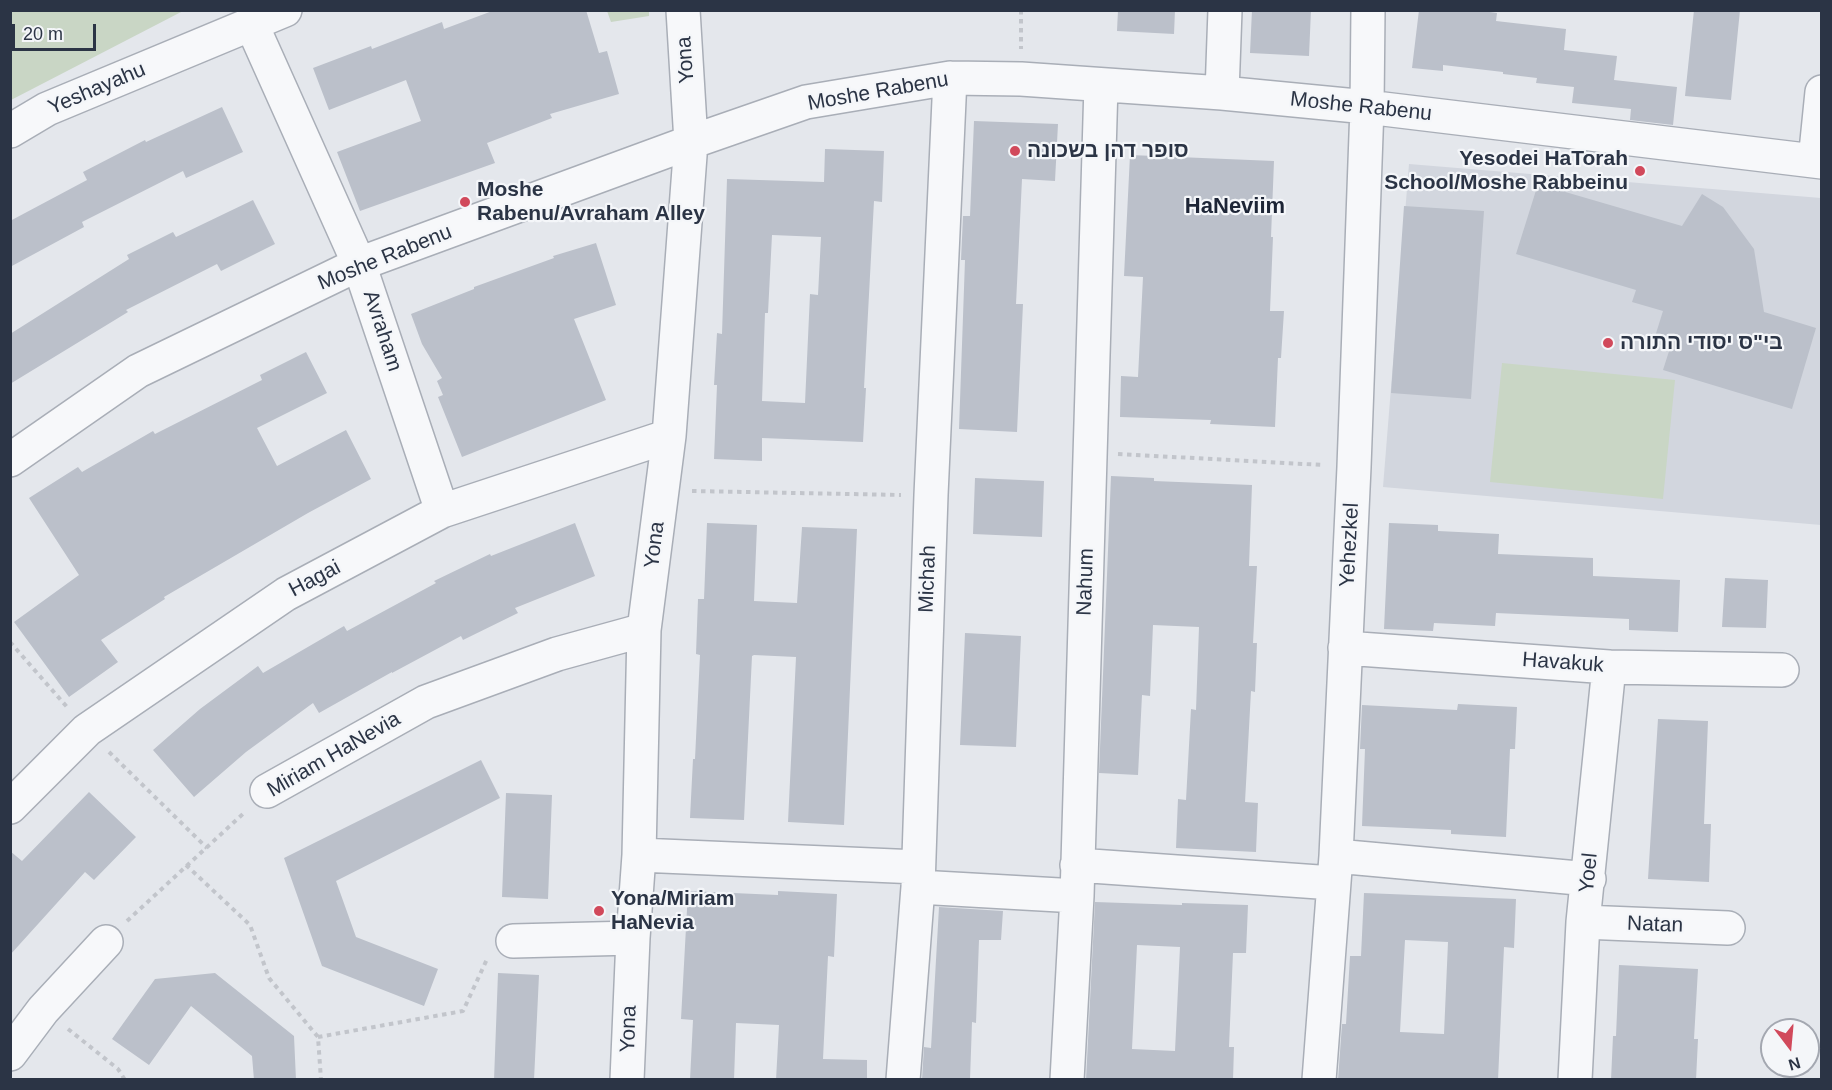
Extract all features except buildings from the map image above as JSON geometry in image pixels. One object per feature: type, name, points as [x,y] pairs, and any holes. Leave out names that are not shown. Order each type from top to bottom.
[{"type":"street","name":"Yeshayahu","points":[[10,131],[46,109],[285,10]]},
{"type":"street","name":"Yona","points":[[627,1080],[639,855],[644,630],[669,436],[691,142],[683,10]]},
{"type":"street","points":[[1222,93],[1225,10]]},
{"type":"street","name":"Yehezkel","points":[[1319,1080],[1335,869],[1354,467],[1367,107],[1368,10]]},
{"type":"street","name":"Avraham","points":[[252,23],[359,264],[442,511]]},
{"type":"street","name":"Moshe Rabenu","points":[[10,460],[138,371],[359,264],[806,102],[950,78],[1021,79],[1222,93],[1367,107],[1818,161]]},
{"type":"street","name":"Michah","points":[[903,1080],[918,877],[931,495],[950,78]]},
{"type":"street","name":"Nahum","points":[[1067,1080],[1077,881],[1101,85]]},
{"type":"street","points":[[1818,161],[1821,92]]},
{"type":"street","name":"Hagai","points":[[10,807],[87,730],[286,594],[442,511],[669,436]]},
{"type":"street","name":"Miriam HaNevia","points":[[267,791],[426,702],[557,654],[644,630]]},
{"type":"street","name":"Havakuk","points":[[1345,648],[1609,667],[1782,670]]},
{"type":"street","name":"Yoel","points":[[1575,1080],[1583,922],[1609,667]]},
{"type":"street","points":[[639,855],[918,877],[1077,881],[1335,869],[1589,879]]},
{"type":"street","name":"Natan","points":[[1583,922],[1728,928]]},
{"type":"street","points":[[513,941],[633,938]]},
{"type":"street","points":[[10,1054],[43,1010],[105,942]]},
{"type":"path","points":[[1021,10],[1021,79]]},
{"type":"path","points":[[1090,452],[1354,467]]},
{"type":"path","points":[[662,490],[931,495]]},
{"type":"path","name":"Miriam HaNevia","points":[[105,942],[267,791]]},
{"type":"path","points":[[186,865],[250,925],[268,978],[318,1037],[321,1080]]},
{"type":"path","points":[[318,1037],[463,1011],[490,953],[513,941]]},
{"type":"path","points":[[43,1010],[118,1069],[125,1080]]},
{"type":"shaded area","name":"בי\"ס יסודי התורה","points":[[1409,164],[1821,198],[1821,525],[1383,487]]},
{"type":"green space","points":[[11,10],[183,10],[183,11],[11,100]]},
{"type":"green space","points":[[607,11],[649,11],[649,16],[611,22]]},
{"type":"green space","points":[[1502,363],[1675,380],[1663,499],[1490,482]]},
{"type":"place","name":"סופר דהן בשכונה","points":[[1015,151]]},
{"type":"place","name":"Yesodei HaTorah School/Moshe Rabbeinu","points":[[1640,171]]},
{"type":"place","name":"Moshe Rabenu/Avraham Alley","points":[[465,202]]},
{"type":"place","name":"בי\"ס יסודי התורה","points":[[1608,343]]},
{"type":"place","name":"Yona/Miriam HaNevia","points":[[599,911]]},
{"type":"district","name":"HaNeviim","points":[[1235,207]]}]
